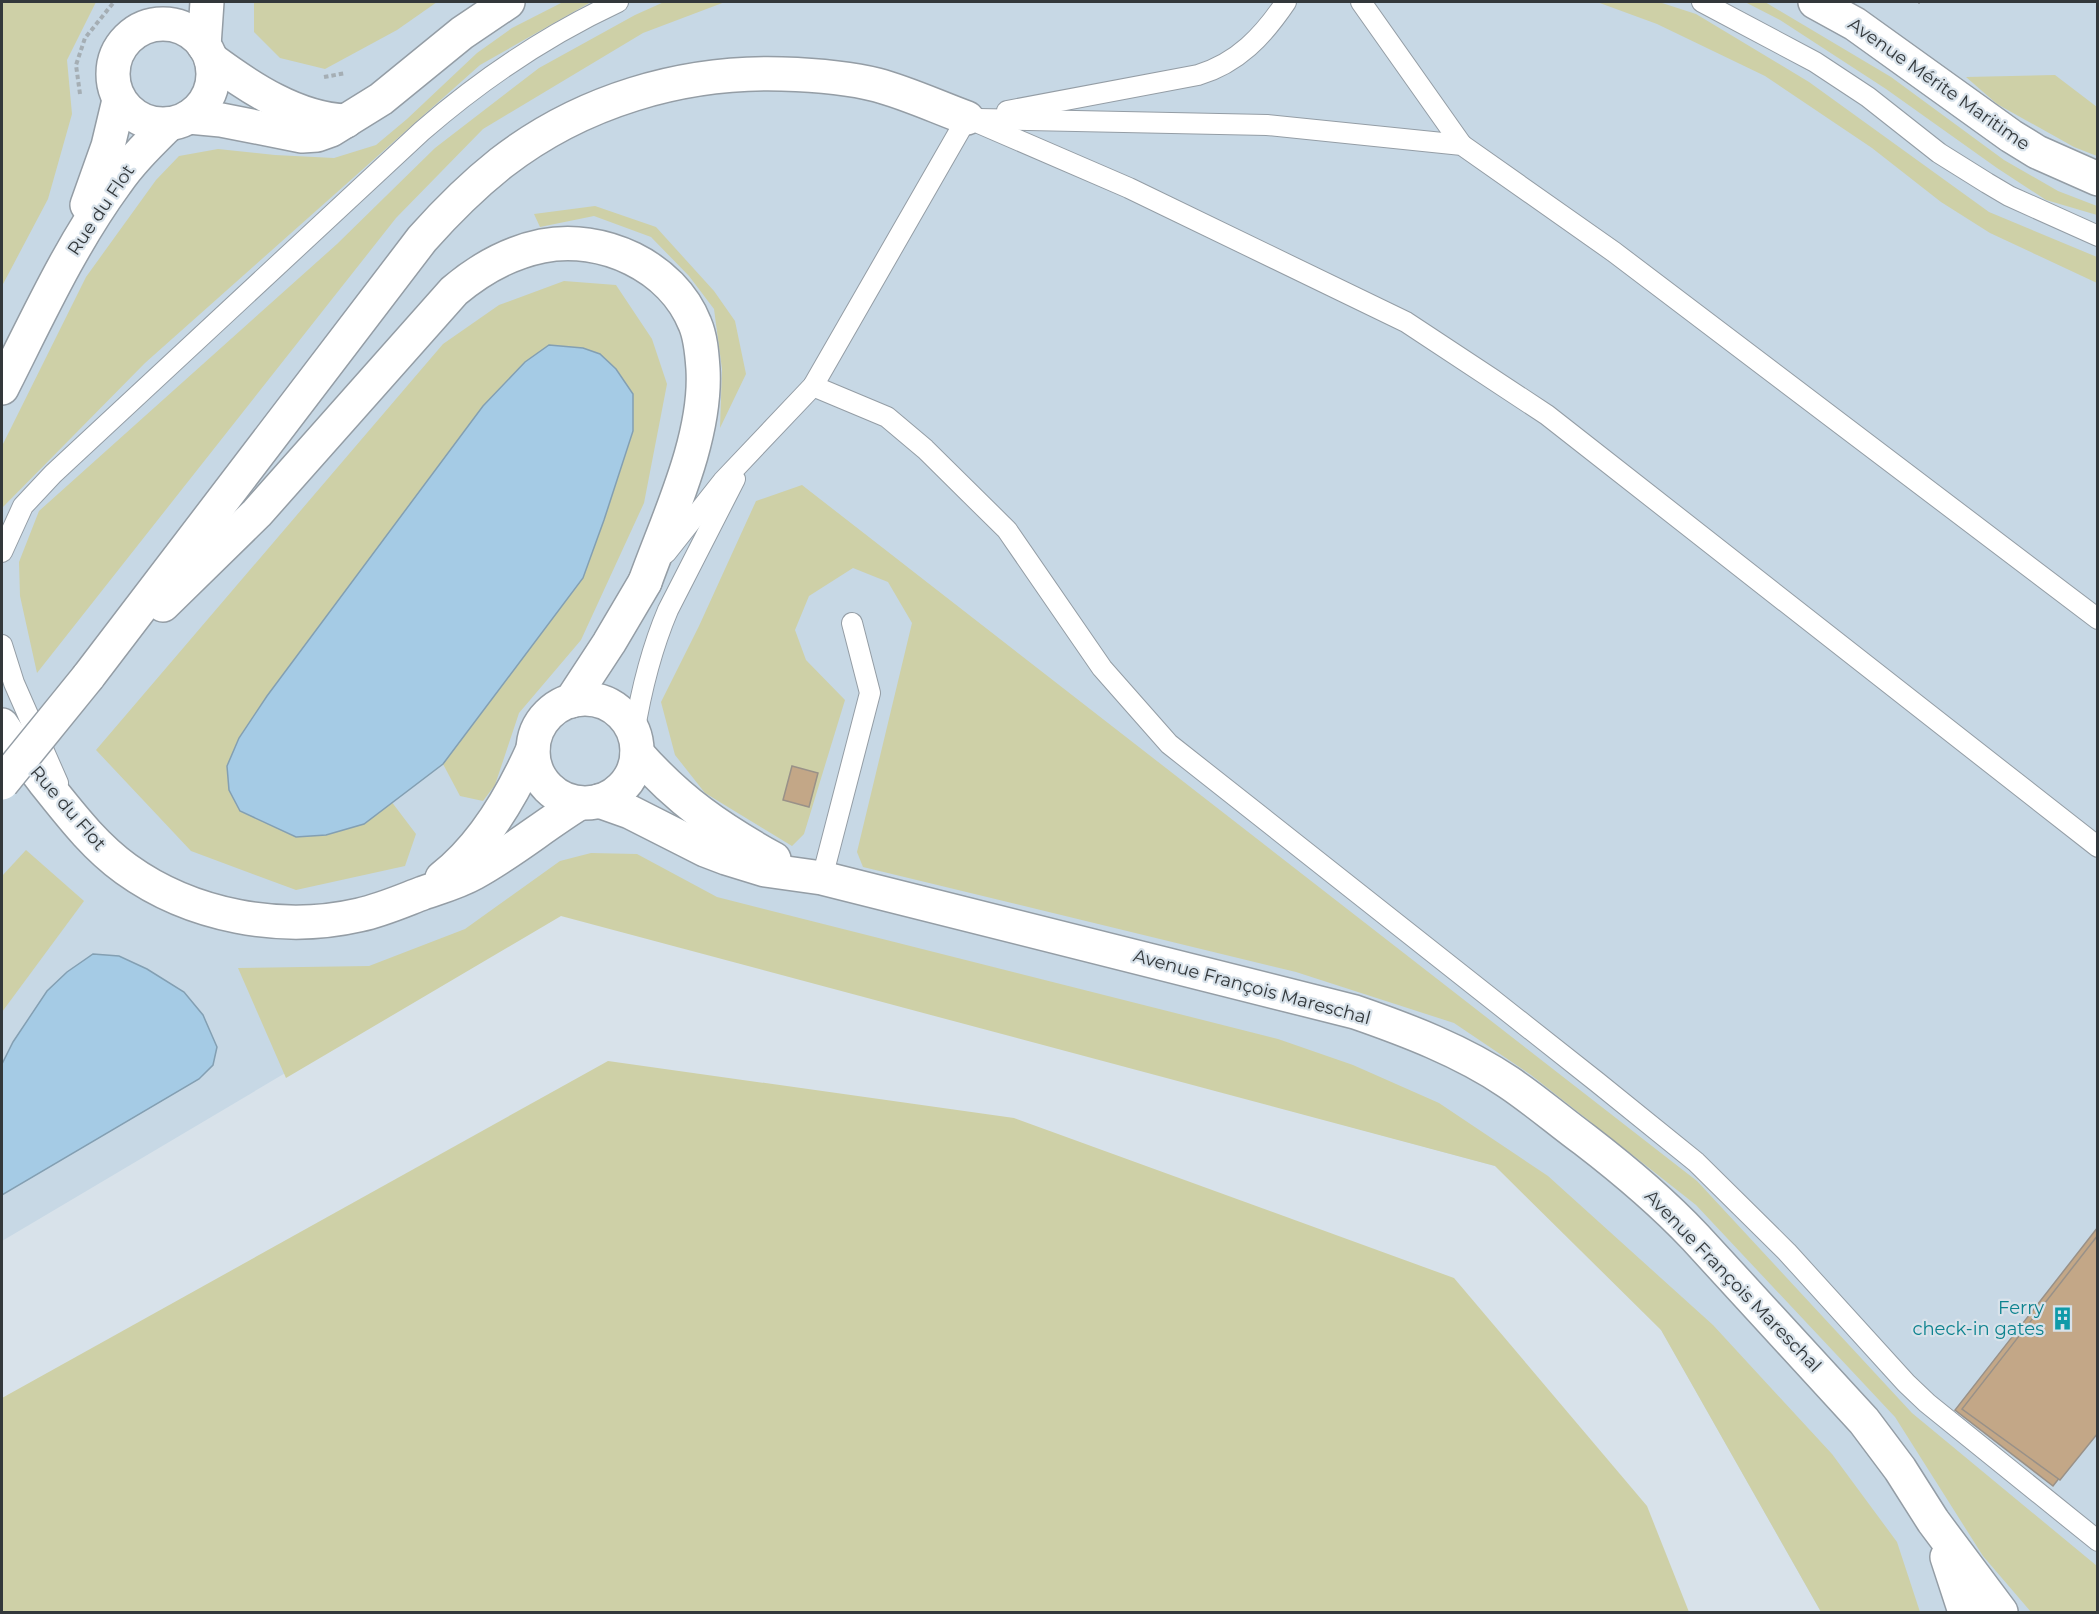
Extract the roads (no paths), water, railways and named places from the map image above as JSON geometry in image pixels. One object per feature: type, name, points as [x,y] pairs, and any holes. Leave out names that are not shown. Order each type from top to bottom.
[{"type":"main road","points":[[139,30],[155,2]]},
{"type":"main road","points":[[179,121],[200,108],[211,88],[213,74],[208,53],[207,2]]},
{"type":"main road","points":[[346,121],[330,120],[280,102],[239,80],[208,53],[188,31],[175,26],[160,24],[139,30],[127,38],[116,57],[112,79],[115,93],[128,111],[140,120],[154,124],[221,120],[302,136],[317,135],[331,130],[346,121],[381,99],[462,33],[508,2]]},
{"type":"main road","name":"Avenue Mérite Maritime","points":[[1815,2],[1855,24],[2011,136],[2037,152],[2097,179]]},
{"type":"main road","points":[[2,783],[88,676],[422,239],[449,209],[501,163],[564,123],[636,93],[668,84],[733,74],[807,74],[855,81],[905,94],[967,118]]},
{"type":"main road","name":"Rue du Flot","points":[[62,271],[100,172],[119,100]]},
{"type":"main road","name":"Rue du Flot","points":[[2,388],[62,271],[116,183],[132,162],[179,121]]},
{"type":"main road","points":[[88,676],[258,513],[454,291],[475,274],[494,263],[542,246],[585,245],[608,248],[627,256],[655,273],[677,292],[696,326],[703,370],[699,423],[686,469],[645,582],[571,701]]},
{"type":"main road","points":[[591,699],[609,705],[625,717],[636,744],[635,766],[626,783],[616,793],[589,802],[561,798],[546,785],[534,762],[533,749],[538,730],[544,719],[559,706],[571,701],[591,699]]},
{"type":"main road","name":"Rue du Flot","points":[[2,725],[75,822],[126,869],[154,886],[201,906],[273,922],[334,919],[384,909],[456,882],[589,802]]},
{"type":"main road","name":"Avenue François Mareschal","points":[[636,744],[657,776],[709,820],[773,859],[815,877]]},
{"type":"main road","name":"Rue du Flot","points":[[421,894],[449,872],[485,832],[518,780],[533,749]]},
{"type":"main road","name":"Avenue François Mareschal","points":[[589,802],[630,812],[705,850],[765,870],[815,877],[1355,1012],[1421,1037],[1491,1072],[1533,1100],[1630,1175],[1674,1215],[1864,1421],[1900,1469],[1933,1521],[2001,1612]]},
{"type":"main road","name":"Avenue François Mareschal","points":[[1933,1521],[1961,1594],[1965,1612]]},
{"type":"lane","points":[[2,552],[23,506],[46,482],[422,131],[458,100],[508,63],[564,29],[618,2]]},
{"type":"lane","points":[[645,582],[706,501],[813,386],[967,118],[1198,75],[1218,69],[1238,57],[1255,42],[1273,22],[1286,2]]},
{"type":"lane","points":[[1361,2],[1462,145],[1614,252],[2097,620]]},
{"type":"lane","points":[[1702,2],[1815,62],[1868,97],[1939,153],[1987,183],[2019,201],[2097,236]]},
{"type":"lane","points":[[967,118],[1267,125],[1462,145]]},
{"type":"lane","points":[[967,118],[1129,188],[1406,322],[1547,415],[2097,847]]},
{"type":"lane","points":[[813,386],[887,417],[925,449],[1007,530],[1102,668],[1169,744],[1696,1162],[1787,1252],[1927,1403],[2097,1541]]},
{"type":"lane","points":[[636,744],[649,658],[662,624],[712,522],[751,452]]},
{"type":"lane","points":[[815,877],[870,693],[852,623]]},
{"type":"lane","points":[[2,645],[14,683],[75,822]]},
{"type":"water","points":[[549,345],[583,348],[600,354],[616,369],[633,394],[633,431],[583,578],[443,764],[364,824],[326,835],[296,837],[240,811],[229,790],[227,766],[239,738],[267,696],[483,406],[525,362]]},
{"type":"water","points":[[93,954],[119,956],[147,969],[184,992],[203,1015],[217,1047],[213,1065],[199,1079],[2,1195],[2,1064],[13,1042],[47,991],[67,972]]},
{"type":"place","name":"Ferry check-in gates","points":[[2062,1318]]}]
